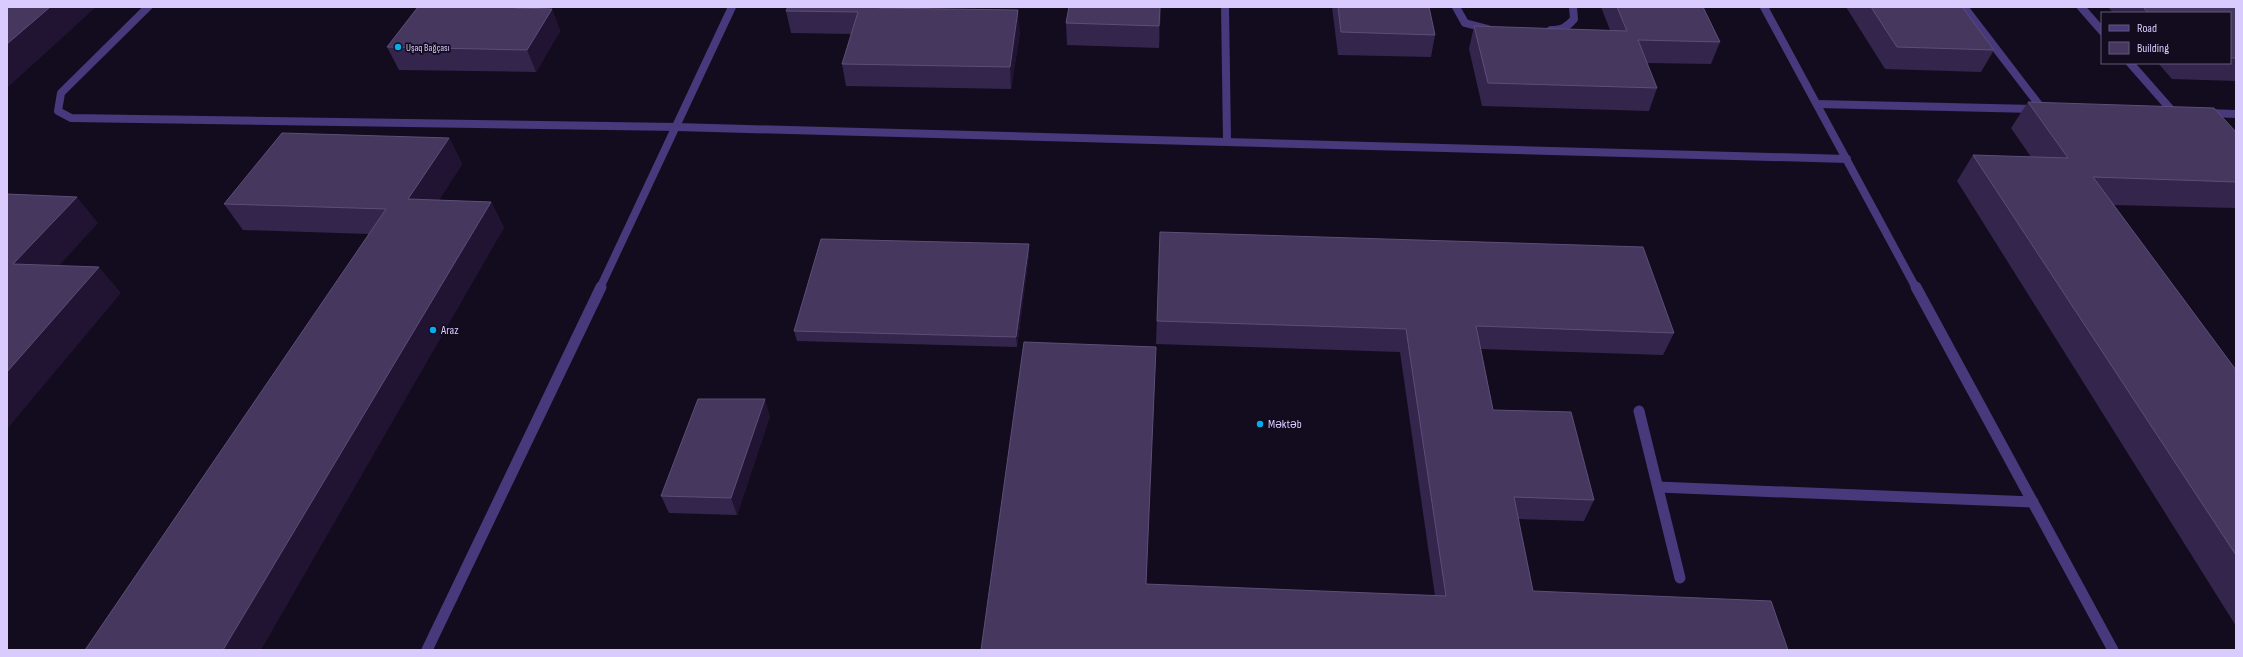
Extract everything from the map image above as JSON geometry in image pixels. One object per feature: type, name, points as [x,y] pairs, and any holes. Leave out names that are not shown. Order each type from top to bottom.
[{"type":"street","points":[[148,7],[61,93],[58,111],[71,118],[677,127],[1847,159]]},
{"type":"street","points":[[427,650],[677,127],[732,7]]},
{"type":"street","points":[[1224,7],[1227,141]]},
{"type":"street","points":[[1456,7],[1465,23],[1480,28],[1494,30]]},
{"type":"street","points":[[1546,30],[1561,31],[1568,27],[1574,19],[1572,7]]},
{"type":"street","points":[[1764,7],[2113,650]]},
{"type":"street","points":[[1817,104],[2046,110],[1964,7]]},
{"type":"street","points":[[2081,7],[2101,30]]},
{"type":"street","points":[[2131,64],[2178,113],[2158,112]]},
{"type":"street","points":[[2197,113],[2236,114]]},
{"type":"street","points":[[1639,411],[1680,578]]},
{"type":"street","points":[[1658,487],[2033,502]]},
{"type":"building","points":[[7,7],[50,7],[7,44]]},
{"type":"building","points":[[418,7],[516,7],[515,8],[552,9],[527,50],[387,47]]},
{"type":"building","points":[[788,7],[1018,10],[1010,67],[842,64],[858,12],[786,11]]},
{"type":"building","points":[[1069,7],[1160,7],[1159,26],[1066,23]]},
{"type":"building","points":[[1338,7],[1429,7],[1435,35],[1341,32]]},
{"type":"building","points":[[1617,7],[1703,7],[1720,42],[1638,40],[1657,88],[1488,83],[1474,26],[1627,31]]},
{"type":"building","points":[[1871,7],[1962,7],[1994,50],[1897,47]]},
{"type":"building","points":[[2143,7],[2235,7],[2236,58],[2231,58],[2231,12],[2147,12]]},
{"type":"building","points":[[2028,102],[2214,108],[2236,132],[2236,182],[2093,177],[2236,370],[2236,555],[1973,155],[2068,158]]},
{"type":"building","points":[[282,133],[449,138],[408,199],[491,202],[223,650],[85,650],[386,209],[224,204]]},
{"type":"building","points":[[7,194],[77,197],[13,264],[99,267],[7,372]]},
{"type":"building","points":[[1160,232],[1643,247],[1674,333],[1476,326],[1493,410],[1571,412],[1594,500],[1514,497],[1533,591],[1771,601],[1788,650],[981,650],[1024,342],[1156,347],[1146,584],[1446,596],[1406,329],[1157,321]]},
{"type":"building","points":[[821,239],[1029,244],[1016,337],[794,331]]},
{"type":"building","points":[[698,399],[765,399],[731,498],[661,496]]},
{"type":"place","name":"Uşaq Bağçası","points":[[398,47]]},
{"type":"place","name":"Araz","points":[[433,330]]},
{"type":"place","name":"Məktəb","points":[[1260,424]]}]
